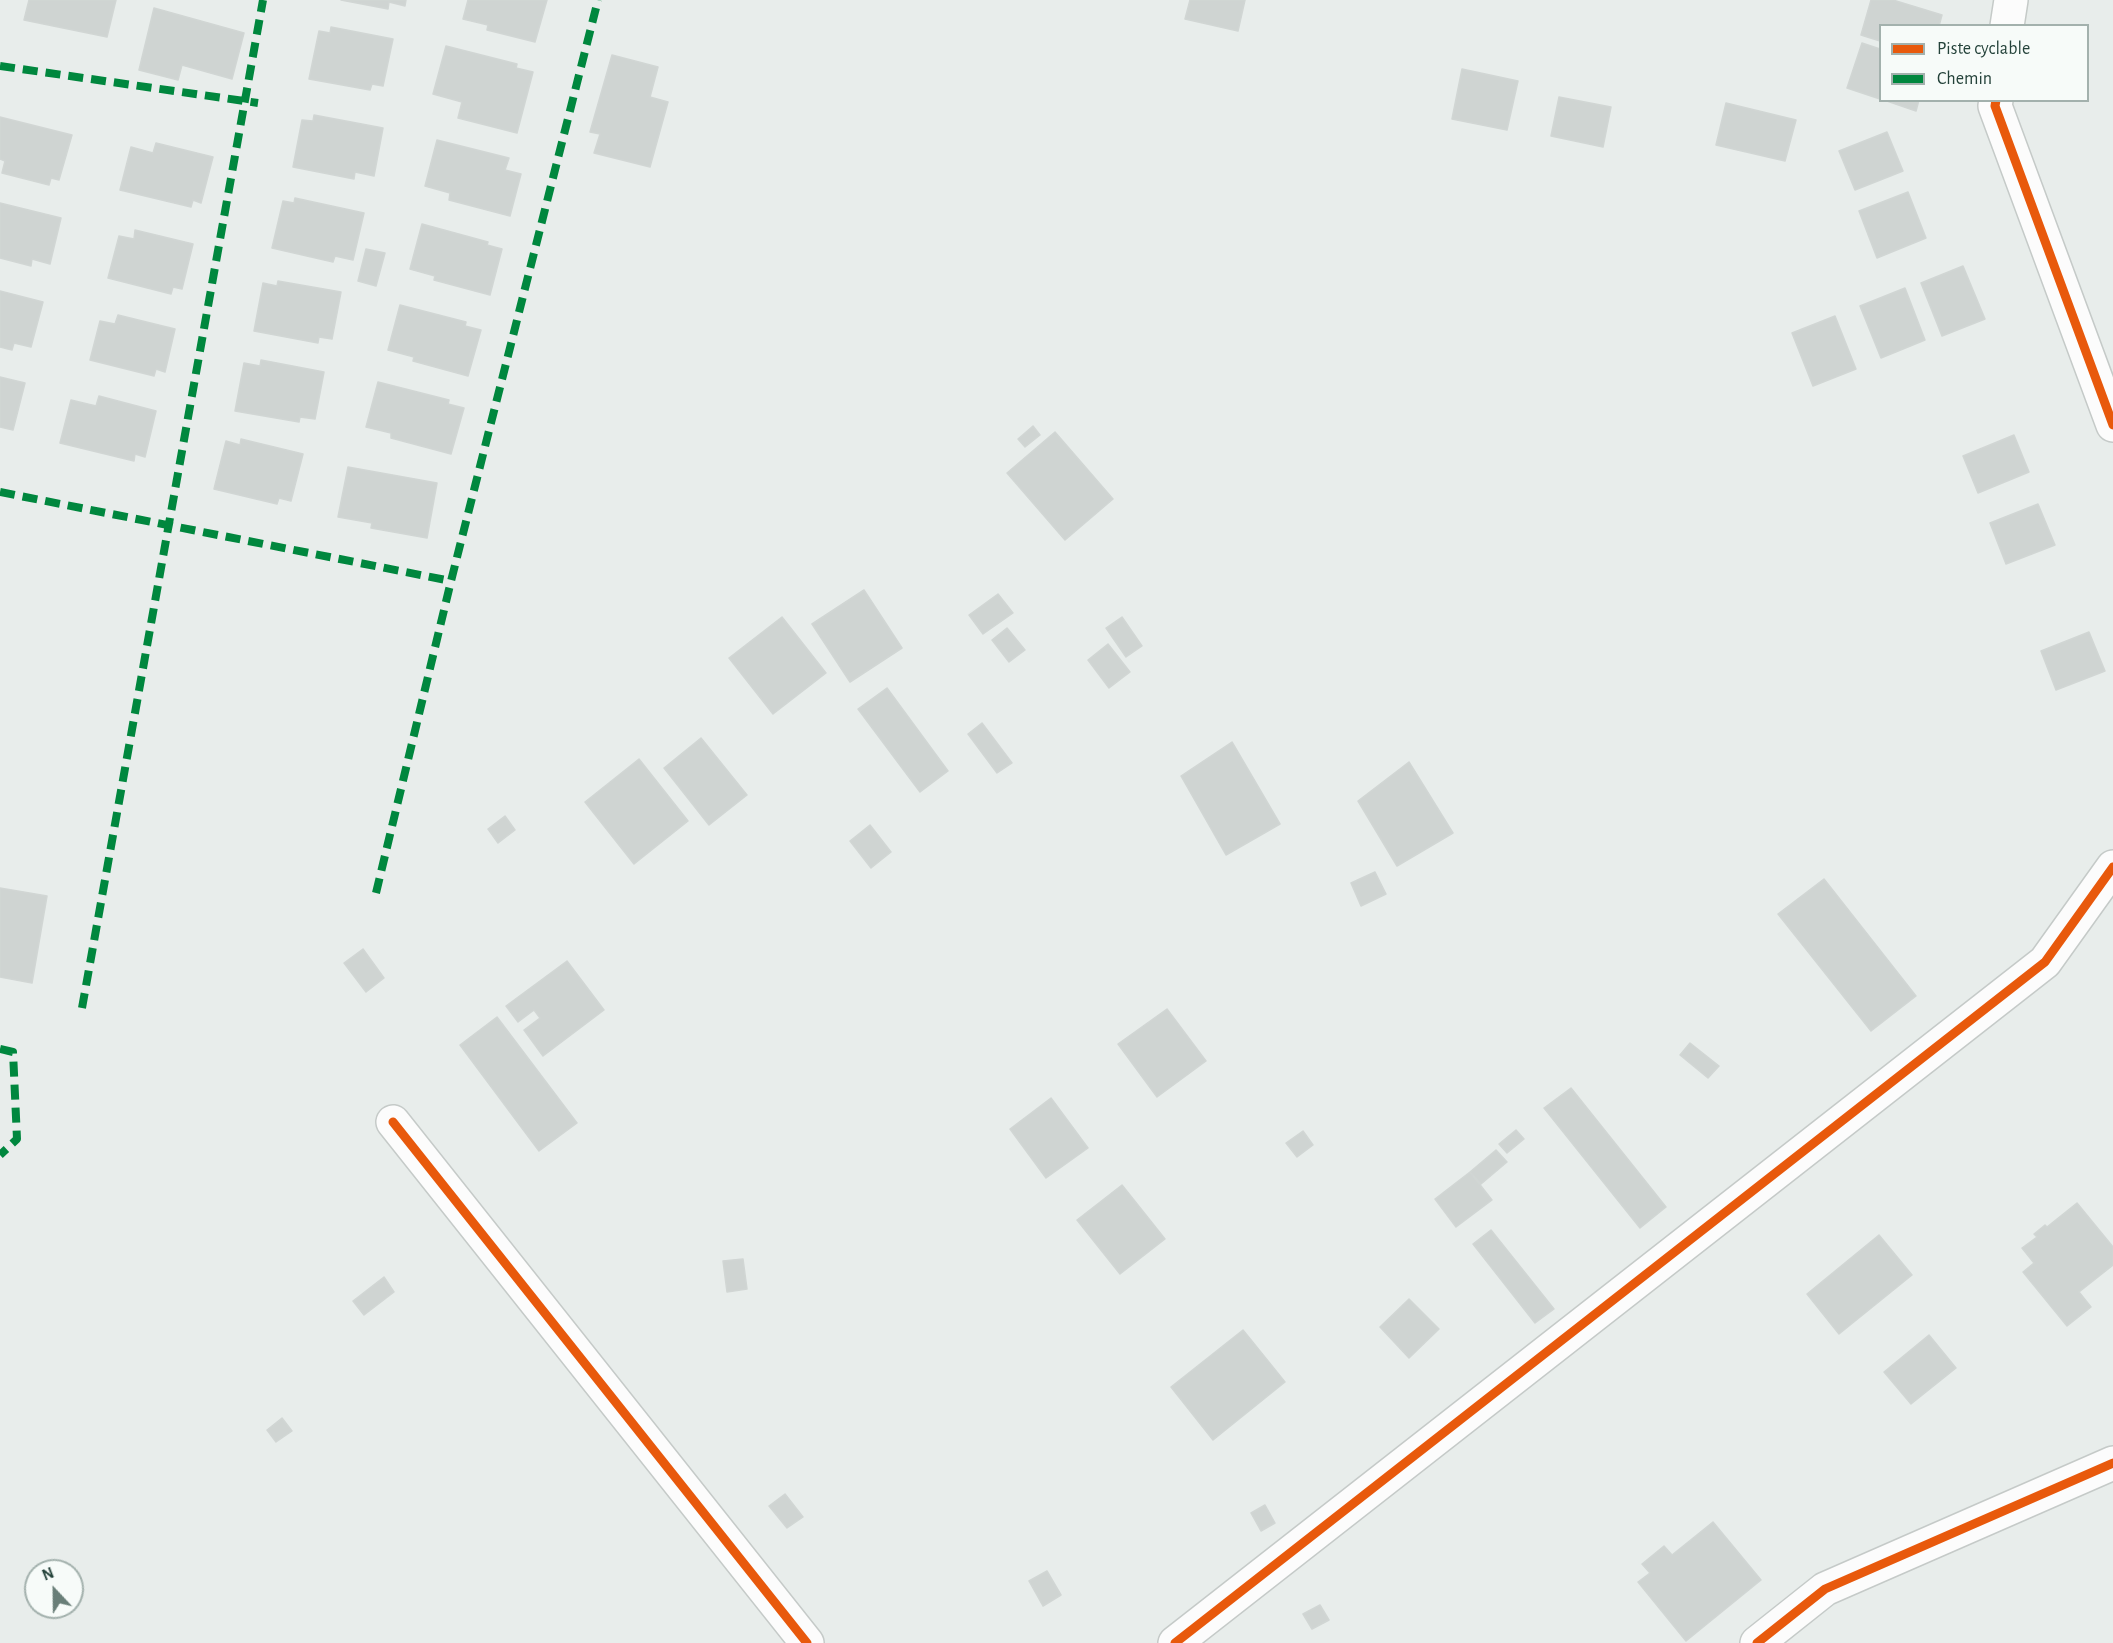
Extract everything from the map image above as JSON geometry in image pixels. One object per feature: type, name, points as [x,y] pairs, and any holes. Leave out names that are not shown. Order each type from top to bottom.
[{"type":"street","points":[[2007,24],[2011,0]]},
{"type":"street","points":[[1996,102],[1995,106],[2113,425]]},
{"type":"street","points":[[1175,1643],[2045,962],[2113,867]]},
{"type":"street","points":[[393,1122],[807,1643]]},
{"type":"street","points":[[1757,1643],[1825,1589],[2113,1462]]},
{"type":"building","points":[[29,0],[116,0],[107,37],[24,20]]},
{"type":"building","points":[[341,0],[406,0],[405,6],[389,2],[388,9]]},
{"type":"building","points":[[468,0],[547,0],[535,42],[487,30],[488,25],[463,19]]},
{"type":"building","points":[[1190,0],[1245,0],[1238,31],[1185,19]]},
{"type":"building","points":[[1871,0],[1893,0],[1942,15],[1940,24],[1879,24],[1879,41],[1861,35]]},
{"type":"building","points":[[154,8],[244,33],[232,79],[182,65],[178,80],[139,70]]},
{"type":"building","points":[[331,27],[393,39],[383,86],[372,84],[370,90],[309,79],[319,31],[330,33]]},
{"type":"building","points":[[1862,43],[1879,49],[1879,99],[1847,88]]},
{"type":"building","points":[[446,46],[517,64],[516,68],[533,72],[517,133],[458,118],[462,102],[433,94]]},
{"type":"building","points":[[612,55],[658,67],[650,97],[668,102],[650,167],[594,153],[600,134],[590,132]]},
{"type":"building","points":[[1462,69],[1518,81],[1507,130],[1452,119]]},
{"type":"building","points":[[1559,97],[1611,107],[1603,147],[1551,136]]},
{"type":"building","points":[[1890,102],[1918,102],[1916,111]]},
{"type":"building","points":[[1726,103],[1796,120],[1785,161],[1716,145]]},
{"type":"building","points":[[314,115],[383,128],[374,176],[355,172],[354,179],[293,167],[302,120],[313,121]]},
{"type":"building","points":[[0,117],[72,135],[59,180],[51,178],[49,185],[2,173],[5,161],[0,159]]},
{"type":"building","points":[[1887,132],[1903,171],[1855,190],[1839,151]]},
{"type":"building","points":[[437,140],[509,158],[505,170],[521,174],[510,216],[449,200],[450,193],[425,186]]},
{"type":"building","points":[[156,143],[213,157],[201,203],[193,200],[191,207],[120,190],[131,147],[153,153]]},
{"type":"building","points":[[1908,192],[1926,238],[1877,258],[1859,211]]},
{"type":"building","points":[[295,198],[364,213],[353,260],[335,256],[333,262],[272,248],[283,201],[294,203]]},
{"type":"building","points":[[0,203],[61,218],[50,264],[32,259],[31,266],[0,258]]},
{"type":"building","points":[[422,224],[488,242],[487,245],[502,249],[490,295],[434,280],[435,276],[410,269]]},
{"type":"building","points":[[135,230],[193,244],[182,289],[173,287],[171,294],[108,278],[119,236],[134,239]]},
{"type":"building","points":[[366,249],[385,253],[376,286],[358,281]]},
{"type":"building","points":[[1963,266],[1985,319],[1942,336],[1921,283]]},
{"type":"building","points":[[278,281],[341,292],[332,339],[319,337],[318,343],[254,331],[263,283],[277,286]]},
{"type":"building","points":[[1905,288],[1925,340],[1881,358],[1860,306]]},
{"type":"building","points":[[0,291],[43,302],[31,347],[14,343],[12,350],[0,347]]},
{"type":"building","points":[[400,305],[466,322],[465,326],[481,330],[468,376],[413,361],[414,357],[388,350]]},
{"type":"building","points":[[118,315],[175,329],[165,372],[156,369],[154,376],[90,360],[100,321],[115,324]]},
{"type":"building","points":[[1835,316],[1856,369],[1813,386],[1792,333]]},
{"type":"building","points":[[261,360],[324,372],[315,419],[300,417],[299,422],[235,411],[244,363],[260,366]]},
{"type":"building","points":[[0,377],[25,383],[13,430],[0,427]]},
{"type":"building","points":[[378,382],[449,400],[448,404],[464,408],[451,454],[391,438],[391,433],[366,427]]},
{"type":"building","points":[[99,396],[156,411],[145,457],[135,454],[134,461],[60,443],[71,400],[96,406]]},
{"type":"building","points":[[1033,426],[1040,435],[1025,447],[1018,439]]},
{"type":"building","points":[[1055,432],[1113,499],[1065,540],[1007,473]]},
{"type":"building","points":[[2014,435],[2029,472],[1978,493],[1963,456]]},
{"type":"building","points":[[241,439],[303,454],[291,501],[279,498],[277,504],[214,489],[226,441],[240,445]]},
{"type":"building","points":[[348,467],[437,483],[427,538],[371,528],[372,523],[338,517]]},
{"type":"building","points":[[2038,504],[2055,545],[2006,564],[1990,523]]},
{"type":"building","points":[[864,590],[902,648],[850,682],[812,624]]},
{"type":"building","points":[[998,594],[1013,613],[983,634],[969,615]]},
{"type":"building","points":[[782,617],[826,673],[773,714],[729,658]]},
{"type":"building","points":[[1122,617],[1142,646],[1126,657],[1106,628]]},
{"type":"building","points":[[1007,628],[1025,650],[1009,662],[992,640]]},
{"type":"building","points":[[2089,632],[2105,671],[2056,690],[2041,651]]},
{"type":"building","points":[[1108,644],[1130,672],[1109,688],[1088,660]]},
{"type":"building","points":[[887,688],[948,771],[920,792],[858,709]]},
{"type":"building","points":[[982,723],[1012,763],[997,773],[968,734]]},
{"type":"building","points":[[701,738],[747,795],[709,825],[664,768]]},
{"type":"building","points":[[1232,742],[1280,824],[1226,855],[1181,776]]},
{"type":"building","points":[[639,759],[688,821],[634,864],[585,802]]},
{"type":"building","points":[[1409,762],[1453,833],[1397,866],[1358,801]]},
{"type":"building","points":[[505,816],[515,830],[498,843],[488,829]]},
{"type":"building","points":[[870,825],[891,852],[871,868],[850,841]]},
{"type":"building","points":[[1375,872],[1386,894],[1361,906],[1351,883]]},
{"type":"building","points":[[1824,879],[1916,996],[1871,1031],[1778,914]]},
{"type":"building","points":[[0,888],[47,896],[32,983],[0,977]]},
{"type":"building","points":[[363,949],[384,978],[366,992],[344,963]]},
{"type":"building","points":[[567,961],[604,1010],[543,1056],[524,1030],[540,1018],[534,1010],[518,1022],[506,1006]]},
{"type":"building","points":[[1167,1009],[1206,1061],[1157,1097],[1118,1044]]},
{"type":"building","points":[[497,1017],[577,1123],[539,1151],[460,1045]]},
{"type":"building","points":[[1690,1043],[1719,1066],[1708,1078],[1680,1055]]},
{"type":"building","points":[[1571,1088],[1666,1207],[1640,1228],[1544,1108]]},
{"type":"building","points":[[1051,1098],[1088,1148],[1046,1178],[1010,1129]]},
{"type":"building","points":[[1516,1130],[1524,1139],[1507,1153],[1499,1144]]},
{"type":"building","points":[[1303,1131],[1313,1145],[1297,1157],[1286,1143]]},
{"type":"building","points":[[1496,1150],[1507,1162],[1481,1184],[1470,1172]]},
{"type":"building","points":[[1470,1172],[1492,1200],[1456,1227],[1435,1199]]},
{"type":"building","points":[[1122,1185],[1165,1239],[1120,1274],[1077,1220]]},
{"type":"building","points":[[2077,1203],[2113,1247],[2113,1265],[2079,1292],[2091,1307],[2067,1326],[2023,1272],[2034,1263],[2022,1248],[2037,1237],[2034,1234],[2045,1225],[2047,1227]]},
{"type":"building","points":[[1491,1230],[1554,1309],[1535,1323],[1473,1244]]},
{"type":"building","points":[[1879,1235],[1912,1275],[1839,1334],[1807,1294]]},
{"type":"building","points":[[743,1259],[747,1289],[727,1292],[723,1261]]},
{"type":"building","points":[[384,1277],[394,1292],[364,1315],[353,1301]]},
{"type":"building","points":[[1409,1299],[1439,1329],[1409,1358],[1380,1327]]},
{"type":"building","points":[[1243,1330],[1285,1382],[1213,1440],[1171,1387]]},
{"type":"building","points":[[1929,1335],[1956,1368],[1911,1404],[1884,1372]]},
{"type":"building","points":[[282,1418],[292,1431],[276,1442],[267,1430]]},
{"type":"building","points":[[785,1494],[803,1517],[787,1528],[769,1506]]},
{"type":"building","points":[[1265,1505],[1275,1523],[1261,1531],[1251,1513]]},
{"type":"building","points":[[1713,1522],[1761,1580],[1686,1641],[1638,1582],[1650,1573],[1642,1564],[1664,1546],[1672,1555]]},
{"type":"building","points":[[1047,1571],[1061,1595],[1043,1606],[1029,1581]]},
{"type":"building","points":[[1320,1605],[1329,1620],[1312,1629],[1303,1614]]},
{"type":"marked path","points":[[82,1008],[263,0]]},
{"type":"marked path","points":[[376,893],[451,581],[598,0]]},
{"type":"marked path","points":[[0,66],[258,103]]},
{"type":"marked path","points":[[0,492],[451,581]]},
{"type":"marked path","points":[[0,1049],[13,1052],[17,1139],[0,1155]]},
{"type":"cycle path","points":[[1996,102],[1995,106],[2113,425]]},
{"type":"cycle path","points":[[1175,1643],[2045,962],[2113,867]]},
{"type":"cycle path","points":[[393,1122],[807,1643]]},
{"type":"cycle path","points":[[1757,1643],[1825,1589],[2113,1463]]}]
